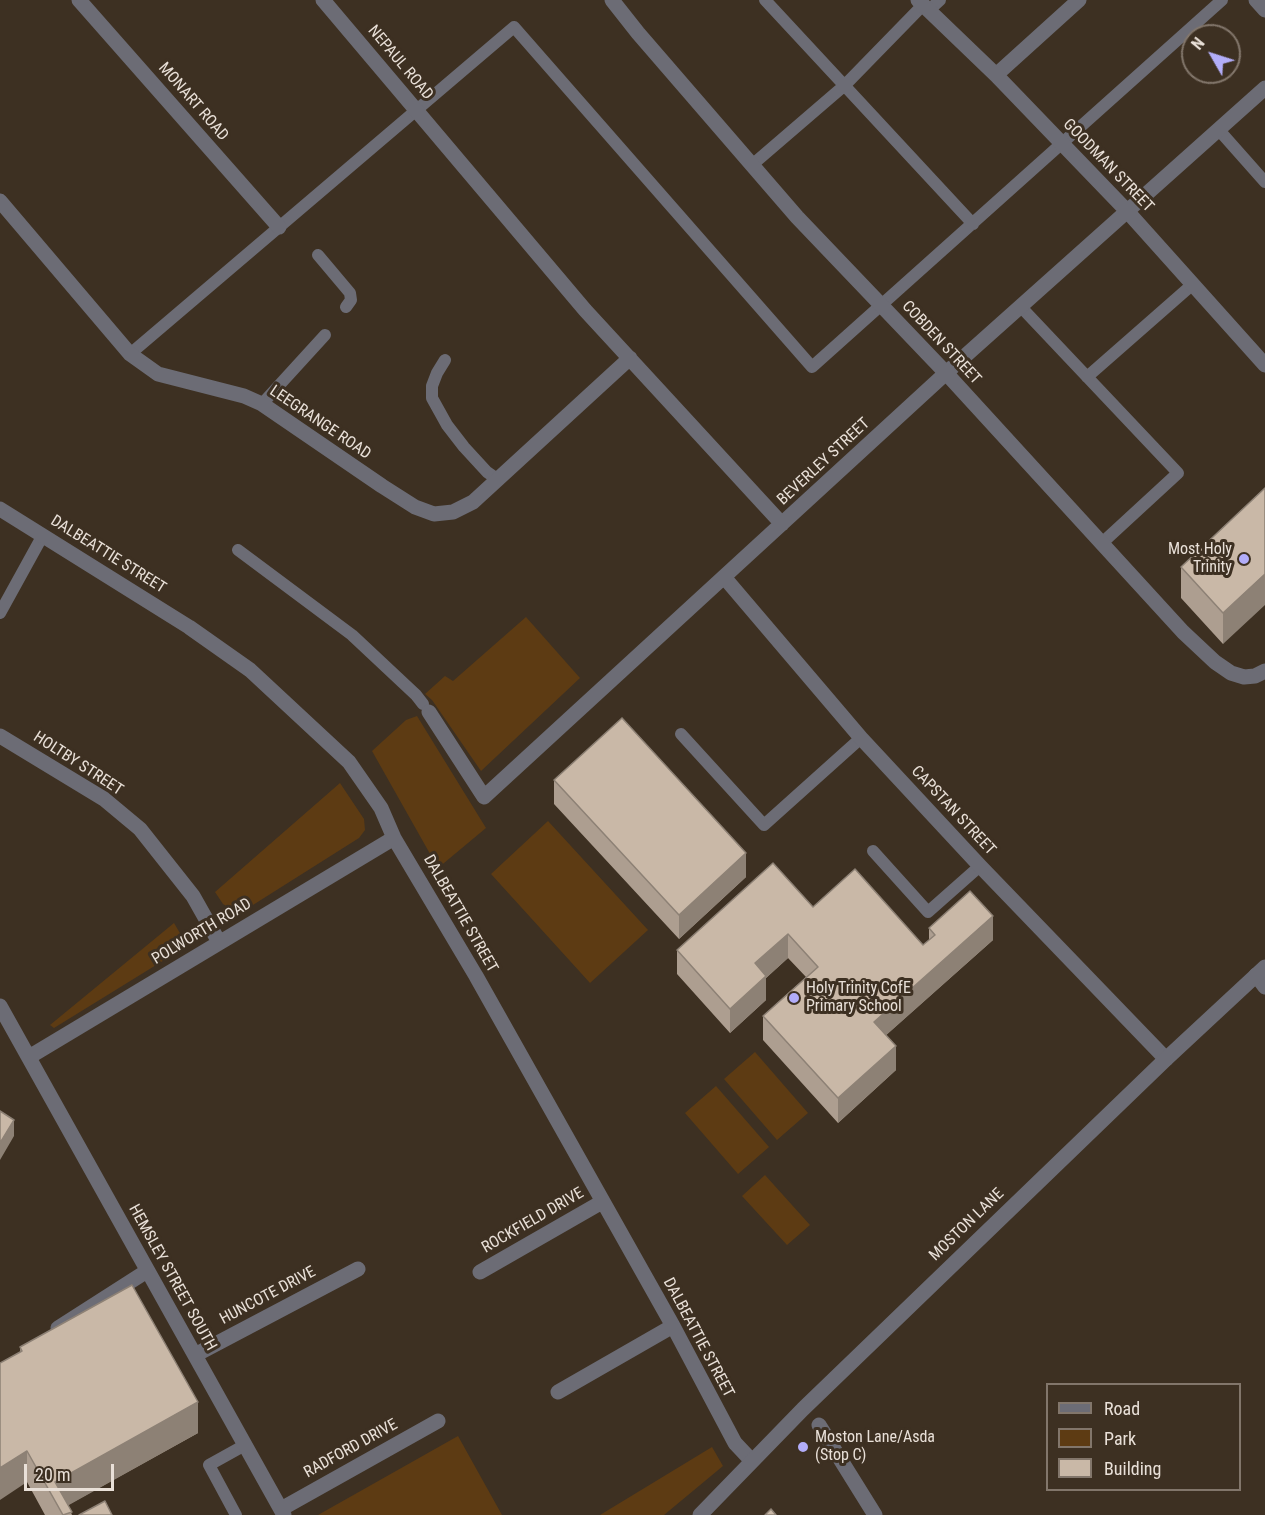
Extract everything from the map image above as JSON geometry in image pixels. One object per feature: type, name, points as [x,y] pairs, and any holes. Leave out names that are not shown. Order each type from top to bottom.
[{"type":"street","name":"MONART ROAD","points":[[79,0],[279,227]]},
{"type":"street","name":"NEPAUL ROAD","points":[[323,0],[585,310],[782,524]]},
{"type":"street","points":[[996,75],[1079,0]]},
{"type":"street","points":[[1256,0],[1265,10]]},
{"type":"street","name":"COBDEN STREET","points":[[619,2],[797,217],[946,373],[1183,632],[1231,674],[1244,677],[1256,676],[1265,671]]},
{"type":"street","name":"GOODMAN STREET","points":[[927,4],[1127,211],[1265,365]]},
{"type":"street","name":"BEVERLEY STREET","points":[[426,708],[484,797],[946,373],[1265,88]]},
{"type":"street","name":"LEEGRANGE ROAD","points":[[0,201],[130,354],[158,374],[244,396],[262,404],[382,486],[415,507],[434,514],[453,512],[473,502],[630,358]]},
{"type":"street","name":"DALBEATTIE STREET","points":[[0,508],[189,627],[250,670],[349,762],[381,808],[394,838],[476,976],[673,1326],[735,1443],[751,1460]]},
{"type":"street","name":"CAPSTAN STREET","points":[[724,577],[861,738],[980,866],[1166,1059]]},
{"type":"street","name":"HOLTBY STREET","points":[[0,736],[104,799],[140,829],[193,896],[219,942]]},
{"type":"street","name":"POLWORTH ROAD","points":[[29,1057],[394,838]]},
{"type":"street","name":"MOSTON LANE","points":[[700,1515],[751,1460],[1166,1059],[1262,976]]},
{"type":"street","name":"HEMSLEY STREET SOUTH","points":[[0,1006],[283,1512]]},
{"type":"street","name":"ROCKFIELD DRIVE","points":[[480,1272],[602,1202]]},
{"type":"street","name":"HUNCOTE DRIVE","points":[[195,1355],[358,1269]]},
{"type":"street","points":[[40,1339],[147,1271]]},
{"type":"street","points":[[558,1392],[673,1326]]},
{"type":"street","name":"RADFORD DRIVE","points":[[283,1512],[438,1421]]},
{"type":"street","points":[[819,1425],[876,1515]]},
{"type":"lane","points":[[765,0],[973,224]]},
{"type":"lane","points":[[130,354],[279,227],[421,116],[514,27],[812,366],[882,306],[1222,0]]},
{"type":"lane","points":[[752,165],[845,85],[927,4]]},
{"type":"lane","points":[[1218,129],[1265,182]]},
{"type":"lane","points":[[318,255],[350,293],[351,300],[346,307]]},
{"type":"lane","points":[[1087,377],[1193,284]]},
{"type":"lane","points":[[1021,307],[1178,473],[1102,543]]},
{"type":"lane","points":[[262,404],[325,335]]},
{"type":"lane","points":[[445,360],[432,386],[432,398],[447,425],[464,447],[497,479]]},
{"type":"lane","points":[[0,613],[43,535]]},
{"type":"lane","points":[[238,550],[352,635],[416,695],[426,708]]},
{"type":"lane","points":[[681,734],[764,825],[861,738]]},
{"type":"lane","points":[[873,851],[928,912],[980,866]]},
{"type":"lane","points":[[236,1515],[209,1465],[245,1445]]},
{"type":"green space","points":[[526,617],[580,678],[481,771],[432,700],[425,694],[445,676],[453,681]]},
{"type":"green space","points":[[417,716],[486,828],[438,868],[372,751],[406,720]]},
{"type":"green space","points":[[340,783],[364,819],[365,830],[359,838],[245,910],[232,910],[223,904],[215,892]]},
{"type":"green space","points":[[548,821],[648,930],[590,983],[491,874]]},
{"type":"green space","points":[[174,923],[181,935],[180,945],[174,954],[54,1028],[50,1025]]},
{"type":"green space","points":[[755,1052],[808,1113],[777,1140],[724,1079]]},
{"type":"green space","points":[[716,1086],[769,1147],[738,1174],[685,1113]]},
{"type":"green space","points":[[765,1175],[810,1225],[787,1245],[742,1196]]},
{"type":"green space","points":[[458,1436],[502,1515],[318,1515]]},
{"type":"green space","points":[[712,1447],[723,1466],[664,1515],[600,1515]]},
{"type":"building","points":[[1265,488],[1265,574],[1223,613],[1181,567]]},
{"type":"building","points":[[622,718],[746,853],[679,915],[554,780]]},
{"type":"building","points":[[773,863],[813,907],[855,869],[923,945],[935,935],[929,928],[970,891],[993,916],[874,1022],[896,1046],[838,1098],[763,1016],[818,967],[788,934],[755,963],[766,976],[730,1009],[677,950]]},
{"type":"building","points":[[0,1111],[14,1120],[0,1143]]},
{"type":"building","points":[[132,1285],[198,1402],[55,1482],[72,1512],[63,1515],[27,1451],[0,1468],[0,1363],[22,1351],[20,1347]]},
{"type":"building","points":[[105,1501],[112,1515],[79,1515]]},
{"type":"building","points":[[771,1509],[776,1515],[765,1515]]},
{"type":"place","name":"Most Holy Trinity","points":[[1244,559]]},
{"type":"place","name":"Holy Trinity CofE Primary School","points":[[794,998]]},
{"type":"place","name":"Moston Lane/Asda (Stop C)","points":[[803,1447]]}]
